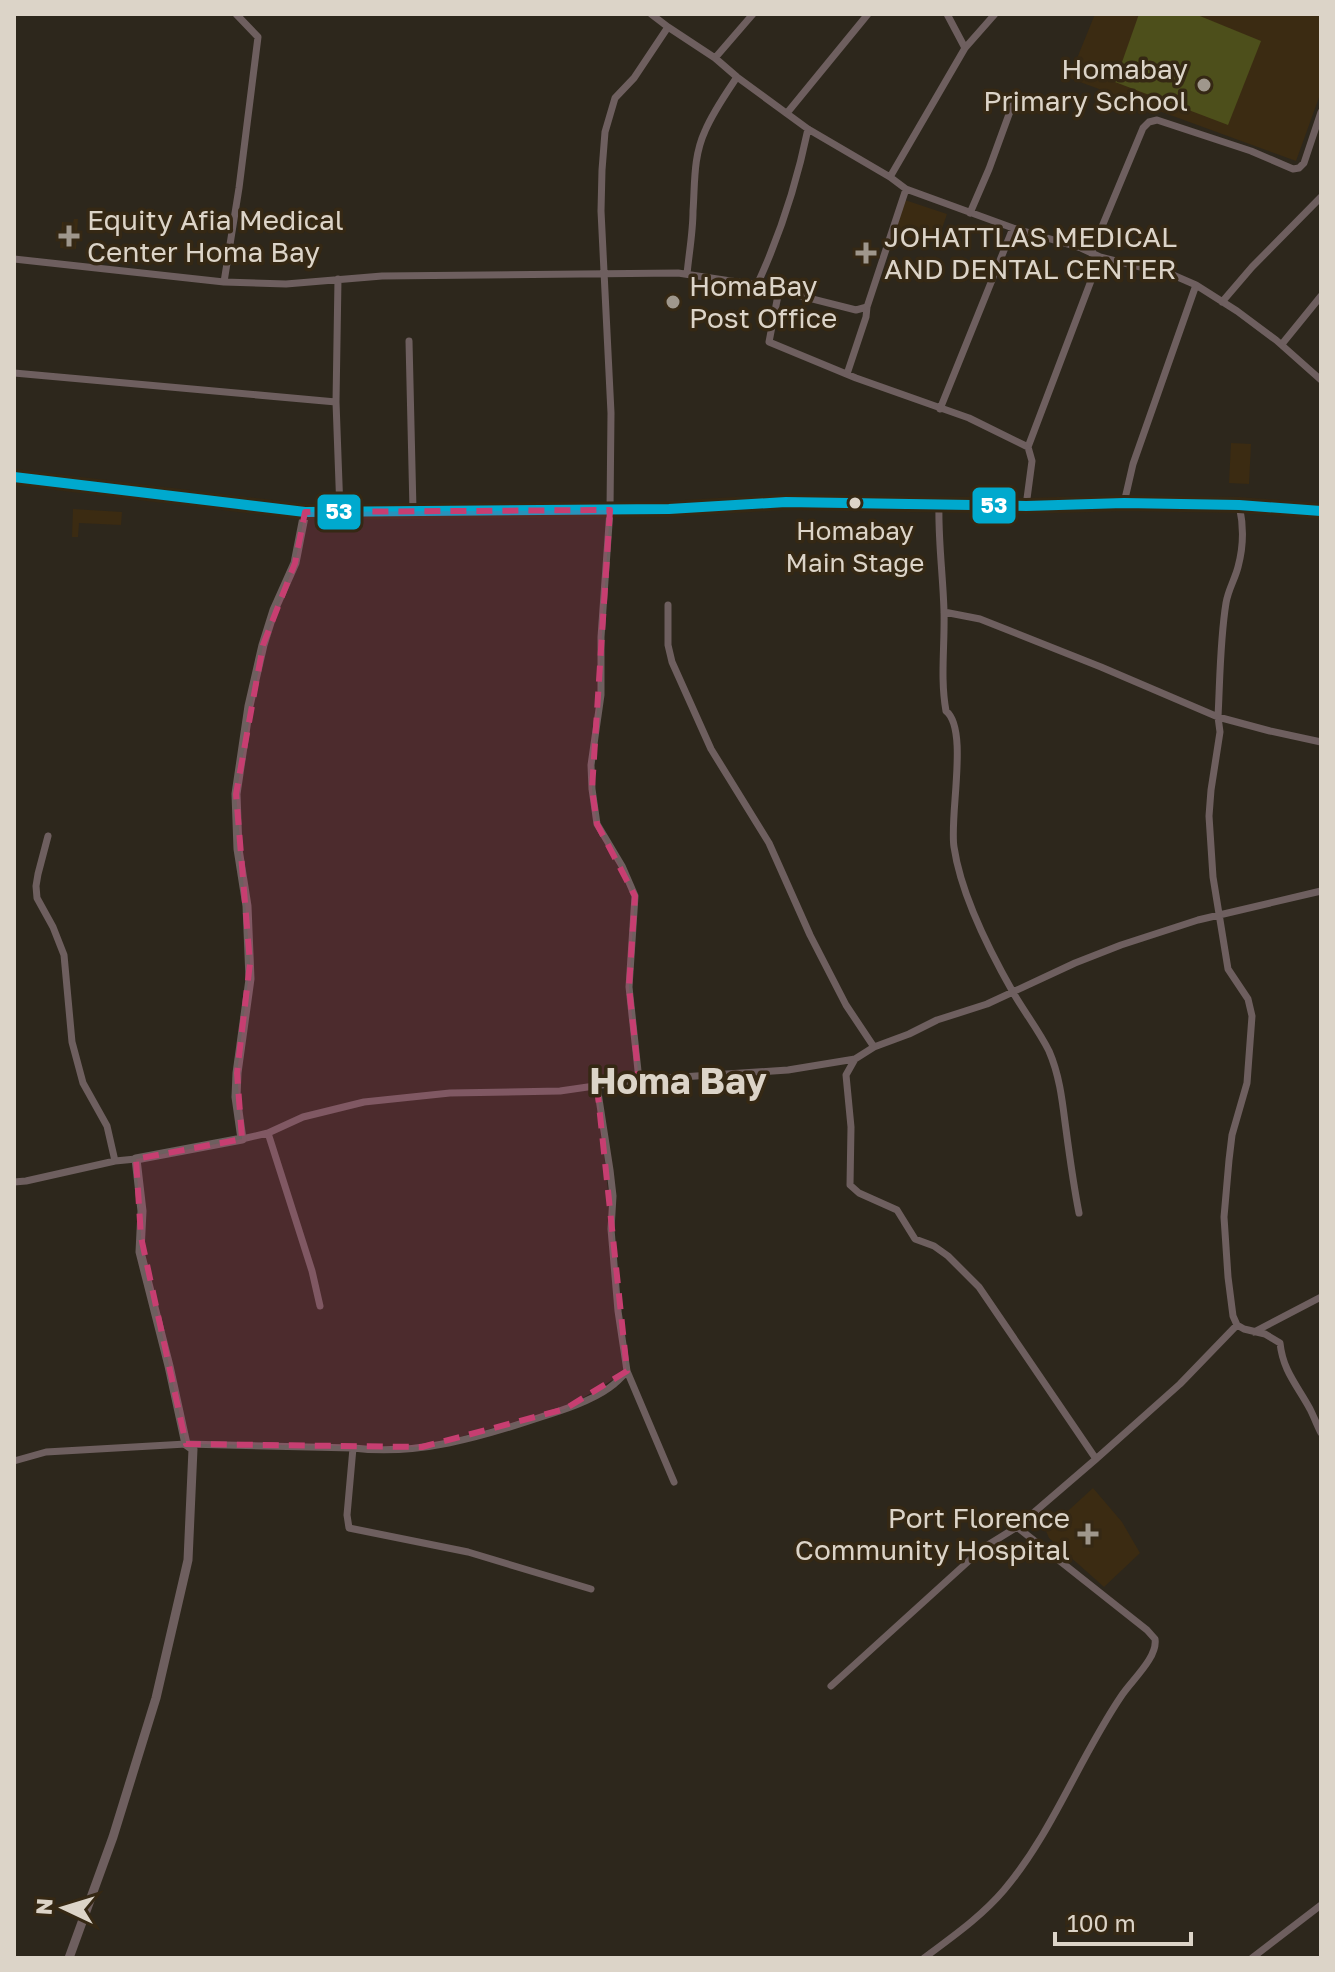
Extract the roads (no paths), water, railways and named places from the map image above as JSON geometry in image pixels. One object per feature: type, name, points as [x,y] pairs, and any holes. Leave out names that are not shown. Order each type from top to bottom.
[{"type":"highway","points":[[14,477],[305,512],[669,509],[769,502],[1026,506],[1124,503],[1239,505],[1321,511]]},
{"type":"street","points":[[224,282],[258,37],[236,14]]},
{"type":"street","points":[[651,14],[808,129],[906,189],[1100,257],[1173,275],[1196,285],[1237,311],[1319,373]]},
{"type":"street","points":[[715,58],[753,14]]},
{"type":"street","points":[[787,113],[868,14]]},
{"type":"street","points":[[947,14],[965,48]]},
{"type":"street","points":[[890,177],[965,48],[995,14]]},
{"type":"street","points":[[636,1080],[639,1080],[629,987],[635,896],[622,866],[597,824],[591,765],[601,695],[601,637],[610,510],[611,413],[601,211],[605,132],[615,98],[634,78],[668,27]]},
{"type":"street","points":[[687,274],[696,157],[710,121],[737,77]]},
{"type":"street","points":[[970,213],[1012,106]]},
{"type":"street","points":[[1091,253],[1143,128],[1149,122],[1157,120],[1251,151],[1293,169],[1304,163],[1321,112]]},
{"type":"street","points":[[757,285],[772,253],[802,162],[808,129]]},
{"type":"street","points":[[847,374],[906,189]]},
{"type":"street","points":[[1222,302],[1321,197]]},
{"type":"street","points":[[940,409],[1013,228]]},
{"type":"street","points":[[1026,506],[1032,461],[1028,447],[1100,257]]},
{"type":"street","points":[[14,259],[224,282],[286,284],[382,276],[687,274],[757,285],[856,310],[867,307]]},
{"type":"street","points":[[338,279],[336,402],[340,511]]},
{"type":"street","points":[[1124,503],[1133,464],[1196,285]]},
{"type":"street","points":[[779,290],[769,342],[969,418],[1028,447]]},
{"type":"street","points":[[1282,344],[1321,296]]},
{"type":"street","points":[[409,341],[413,510]]},
{"type":"street","points":[[14,373],[336,402]]},
{"type":"street","points":[[939,505],[944,612],[942,688],[946,711],[952,716],[957,740],[952,826],[954,848],[977,922],[1013,993],[1044,1042],[1059,1080],[1079,1213]]},
{"type":"street","points":[[1239,505],[1244,523],[1242,545],[1225,606],[1218,717],[1220,732],[1209,816],[1213,877],[1228,969],[1248,999],[1252,1016],[1247,1083],[1232,1135],[1224,1217],[1228,1277],[1237,1325],[1265,1334],[1280,1343],[1282,1359],[1321,1433]]},
{"type":"street","points":[[242,1139],[236,1097],[237,1073],[250,963],[247,906],[238,849],[236,794],[249,706],[263,645],[274,610],[295,563],[305,512]]},
{"type":"street","points":[[668,605],[668,645],[692,709],[720,766],[769,843],[810,935],[846,1005],[874,1047]]},
{"type":"street","points":[[944,612],[980,619],[1218,717],[1321,742]]},
{"type":"street","points":[[48,836],[36,886],[37,898],[64,955],[72,1042],[83,1083],[107,1126],[115,1161]]},
{"type":"street","points":[[14,1182],[242,1139],[268,1133],[303,1117],[364,1102],[450,1093],[560,1091],[636,1080],[788,1070],[855,1059],[874,1047],[937,1020],[987,1004],[1075,963],[1175,926],[1321,891]]},
{"type":"street","points":[[855,1059],[846,1075],[851,1141],[850,1185],[859,1193],[897,1210],[915,1239],[934,1246],[948,1256],[979,1287],[1096,1459]]},
{"type":"street","points":[[597,1086],[613,1196],[611,1229],[627,1371],[674,1482]]},
{"type":"street","points":[[268,1133],[312,1271],[320,1306]]},
{"type":"street","points":[[69,1958],[113,1837],[156,1698],[188,1560],[193,1449],[186,1444],[140,1252],[142,1211],[136,1159]]},
{"type":"street","points":[[1254,1332],[1321,1297]]},
{"type":"street","points":[[831,1686],[983,1548],[1017,1527],[1096,1459],[1180,1384],[1237,1325]]},
{"type":"street","points":[[14,1461],[46,1452],[186,1444],[373,1450],[422,1447],[492,1433],[565,1409],[608,1389],[627,1371]]},
{"type":"street","points":[[353,1448],[347,1515],[349,1528],[468,1552],[591,1589]]},
{"type":"street","points":[[924,1958],[983,1914],[1036,1849],[1120,1699],[1155,1651],[1155,1639],[1147,1630],[1017,1527]]},
{"type":"street","points":[[1252,1958],[1321,1905]]},
{"type":"place","name":"Homabay Primary School","points":[[1204,85]]},
{"type":"place","name":"Equity Afia Medical Center Homa Bay","points":[[69,236]]},
{"type":"place","name":"JOHATTLAS MEDICAL AND DENTAL CENTER","points":[[866,253]]},
{"type":"place","name":"HomaBay Post Office","points":[[673,302]]},
{"type":"place","name":"Homabay Main Stage","points":[[855,503]]},
{"type":"place","name":"Port Florence Community Hospital","points":[[1088,1534]]},
{"type":"district","name":"Homa Bay","points":[[678,1081]]}]
